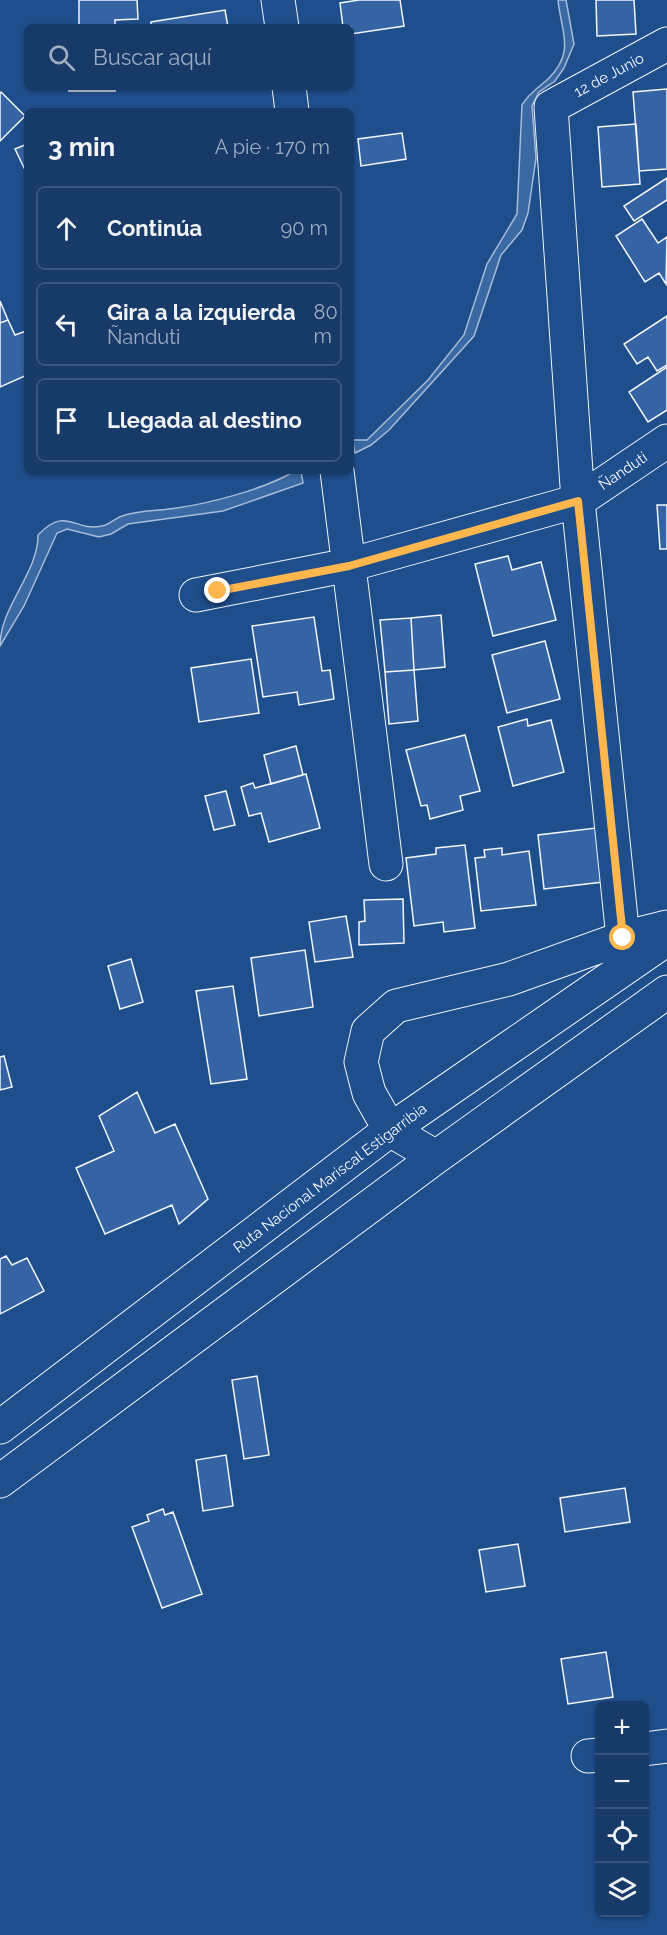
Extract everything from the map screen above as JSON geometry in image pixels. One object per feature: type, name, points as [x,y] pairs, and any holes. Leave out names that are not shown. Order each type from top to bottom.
[{"type":"main road","points":[[278,0],[282,24]]},
{"type":"main road","name":"12 de Junio","points":[[578,501],[551,107],[667,44]]},
{"type":"main road","points":[[289,90],[292,108]]},
{"type":"main road","name":"Ñanduti","points":[[196,595],[349,566],[578,501],[667,441]]},
{"type":"main road","points":[[337,474],[386,864]]},
{"type":"main road","points":[[578,501],[623,938]]},
{"type":"main road","points":[[436,1156],[390,1130],[369,1094],[361,1062],[368,1031],[396,1005],[509,979],[623,938],[667,927]]},
{"type":"main road","name":"Ruta Nacional Mariscal Estigarribia","points":[[0,1427],[390,1130],[667,939]]},
{"type":"main road","points":[[0,1481],[436,1156],[667,992]]},
{"type":"main road","points":[[649,1748],[667,1746]]},
{"type":"water","points":[[558,0],[566,0],[574,44],[564,68],[555,81],[539,92],[532,106],[536,158],[528,213],[522,230],[501,255],[474,336],[389,430],[371,445],[355,453],[354,440],[367,440],[428,380],[464,335],[487,264],[517,214],[522,105],[530,94],[557,69],[562,60],[565,41]]},
{"type":"water","points":[[290,474],[302,474],[303,483],[223,511],[128,524],[111,534],[99,537],[67,529],[57,533],[24,606],[0,646],[6,617],[32,563],[38,535],[48,526],[63,521],[84,526],[102,526],[128,514],[191,506],[238,494]]},
{"type":"building","points":[[79,0],[137,0],[138,19],[115,20],[115,24],[79,24]]},
{"type":"building","points":[[359,0],[400,0],[404,26],[354,34],[354,24],[343,24],[340,3]]},
{"type":"building","points":[[596,0],[634,0],[636,34],[597,36]]},
{"type":"building","points":[[225,10],[227,24],[151,24],[151,22]]},
{"type":"building","points":[[667,89],[667,169],[639,171],[633,92]]},
{"type":"building","points":[[69,90],[115,90],[115,91]]},
{"type":"building","points":[[0,93],[24,117],[0,141]]},
{"type":"building","points":[[636,124],[640,184],[602,187],[598,127]]},
{"type":"building","points":[[402,133],[406,159],[361,166],[358,139]]},
{"type":"building","points":[[24,145],[24,168],[15,149]]},
{"type":"building","points":[[667,178],[667,200],[634,221],[624,206]]},
{"type":"building","points":[[642,219],[658,243],[667,237],[666,284],[659,273],[645,282],[616,236]]},
{"type":"building","points":[[0,301],[8,320],[0,323]]},
{"type":"building","points":[[667,316],[667,365],[657,371],[648,357],[637,364],[624,344]]},
{"type":"building","points":[[8,320],[15,335],[24,332],[24,376],[0,387],[0,323]]},
{"type":"building","points":[[667,367],[667,410],[648,422],[629,392]]},
{"type":"building","points":[[657,505],[667,505],[667,549],[660,549]]},
{"type":"building","points":[[508,556],[512,570],[541,562],[556,620],[493,636],[475,564]]},
{"type":"building","points":[[441,615],[445,667],[414,670],[411,618]]},
{"type":"building","points":[[314,617],[322,671],[330,670],[334,699],[299,705],[297,692],[263,697],[252,626]]},
{"type":"building","points":[[411,618],[414,670],[385,672],[380,620]]},
{"type":"building","points":[[545,641],[560,699],[507,713],[492,655]]},
{"type":"building","points":[[251,659],[259,713],[199,722],[191,668]]},
{"type":"building","points":[[414,670],[418,721],[389,724],[385,672]]},
{"type":"building","points":[[527,719],[528,726],[551,720],[564,772],[513,786],[498,727]]},
{"type":"building","points":[[465,735],[480,791],[460,796],[463,810],[430,819],[427,805],[421,806],[406,750]]},
{"type":"building","points":[[296,746],[303,775],[271,784],[264,755]]},
{"type":"building","points":[[306,774],[320,828],[269,842],[261,813],[249,816],[241,787],[253,783],[255,788]]},
{"type":"building","points":[[226,791],[235,825],[214,830],[205,796]]},
{"type":"building","points":[[596,828],[603,882],[544,889],[538,835]]},
{"type":"building","points":[[465,845],[475,928],[444,932],[443,922],[414,926],[406,858],[436,854],[436,848]]},
{"type":"building","points":[[502,848],[502,855],[529,851],[536,905],[481,911],[475,858],[485,857],[484,850]]},
{"type":"building","points":[[403,899],[404,943],[359,945],[359,922],[365,921],[364,900]]},
{"type":"building","points":[[346,916],[353,957],[315,962],[309,922]]},
{"type":"building","points":[[305,950],[313,1007],[259,1016],[251,958]]},
{"type":"building","points":[[131,959],[143,1002],[120,1009],[108,966]]},
{"type":"building","points":[[233,986],[247,1079],[211,1084],[196,991]]},
{"type":"building","points":[[4,1056],[12,1087],[0,1090],[0,1057]]},
{"type":"building","points":[[137,1092],[155,1133],[175,1124],[208,1199],[179,1224],[172,1205],[105,1234],[76,1168],[114,1151],[99,1116]]},
{"type":"building","points":[[6,1256],[12,1265],[27,1258],[44,1291],[0,1314],[0,1259]]},
{"type":"building","points":[[257,1376],[269,1455],[244,1459],[232,1380]]},
{"type":"building","points":[[226,1455],[233,1506],[203,1511],[196,1460]]},
{"type":"building","points":[[625,1488],[630,1522],[565,1532],[560,1498]]},
{"type":"building","points":[[163,1509],[165,1515],[173,1512],[202,1594],[162,1608],[132,1527],[149,1521],[147,1515]]},
{"type":"building","points":[[518,1544],[525,1586],[486,1592],[479,1550]]},
{"type":"building","points":[[606,1652],[613,1697],[568,1704],[561,1659]]},
{"type":"route","points":[[218,591],[349,566],[578,501],[623,938]]}]
